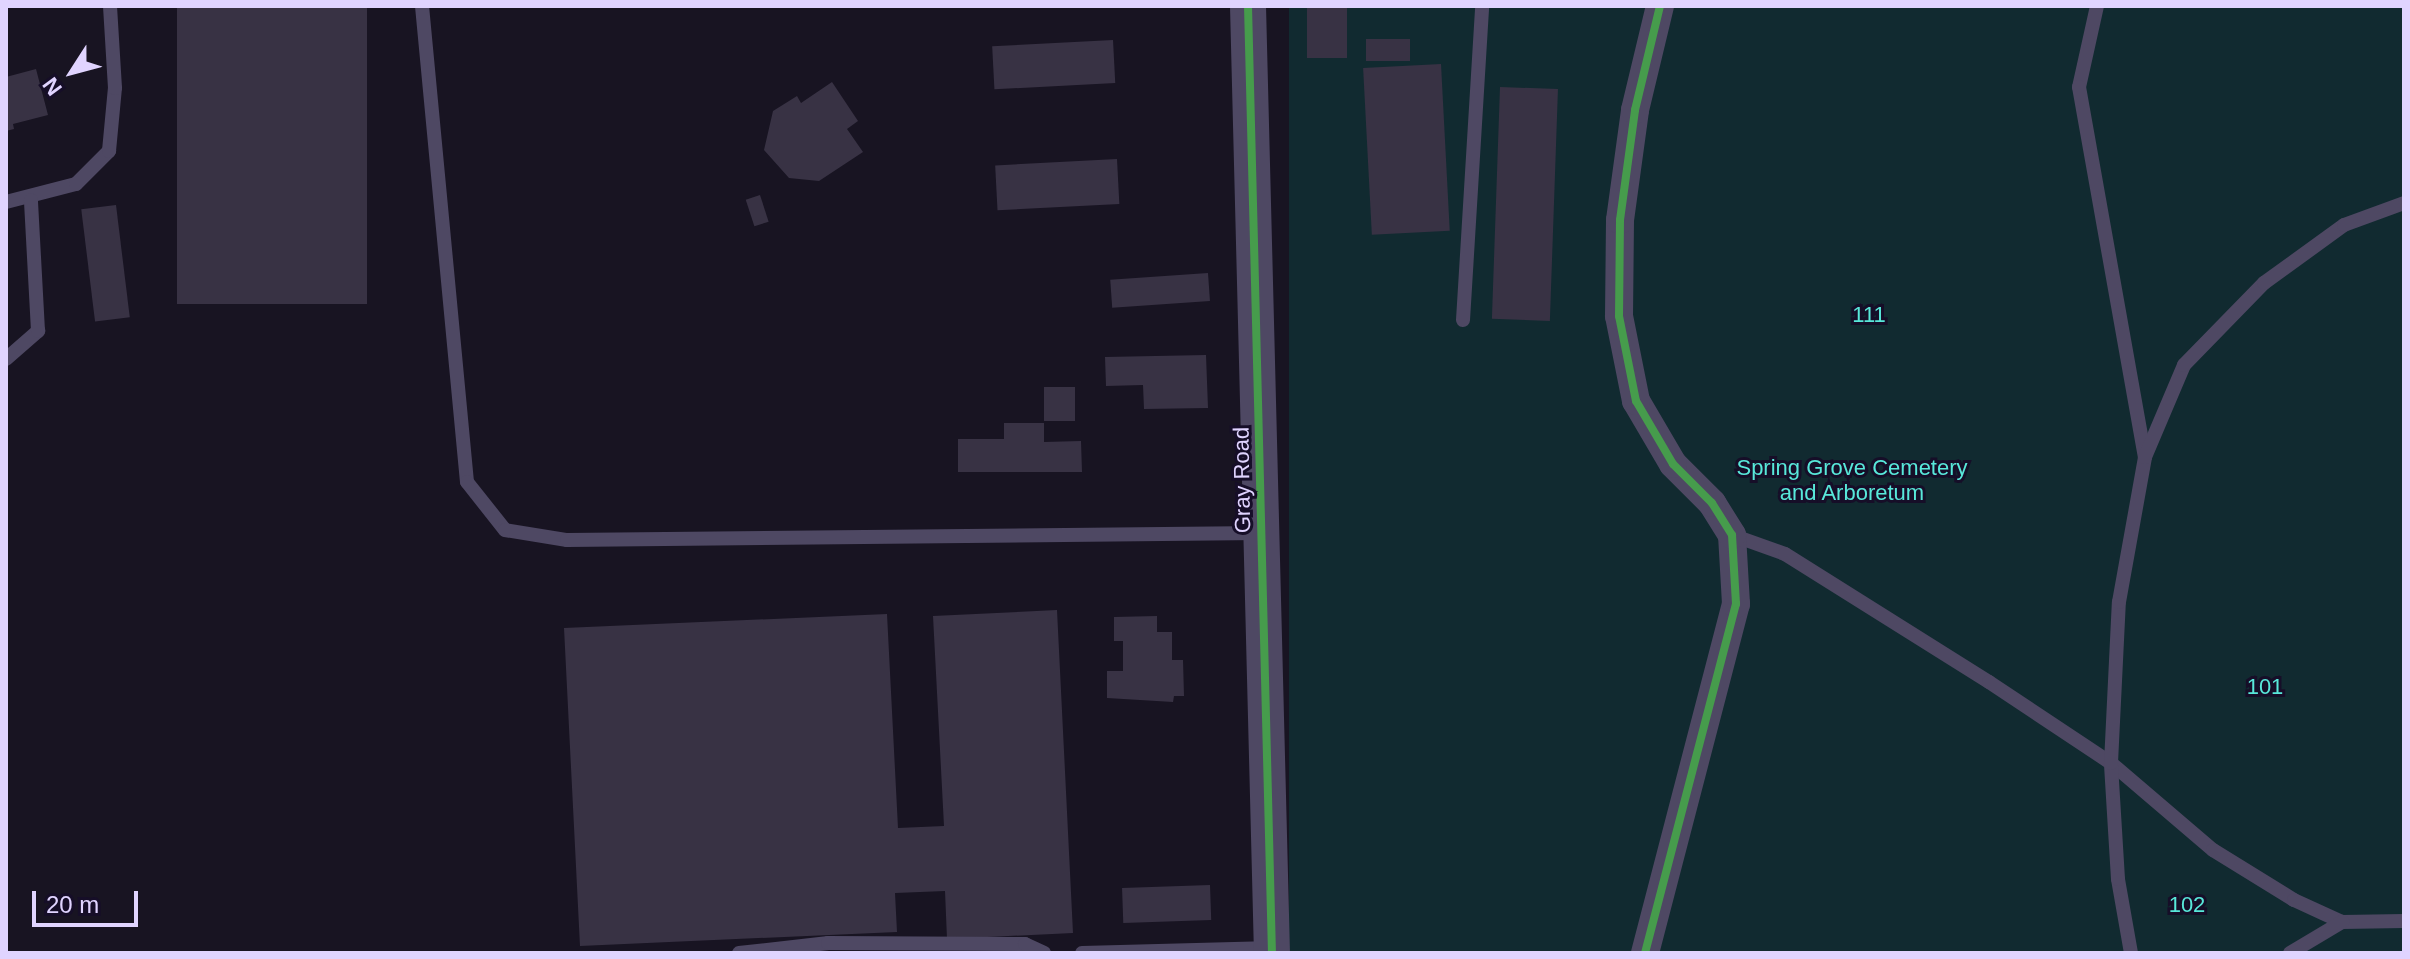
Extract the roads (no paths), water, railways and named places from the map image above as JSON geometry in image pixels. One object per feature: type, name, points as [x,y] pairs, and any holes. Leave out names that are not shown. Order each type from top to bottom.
[{"type":"street","name":"Gray Road","points":[[1248,6],[1272,950]]},
{"type":"street","points":[[1645,953],[1736,604],[1732,535],[1712,503],[1673,464],[1636,401],[1619,316],[1620,220],[1635,110],[1660,6]]},
{"type":"lane","points":[[6,202],[31,200],[76,184],[109,151],[115,88],[110,6]]},
{"type":"lane","points":[[422,6],[467,482],[505,530],[567,540],[1261,533]]},
{"type":"lane","points":[[1463,320],[1482,6]]},
{"type":"lane","points":[[2097,6],[2079,87],[2145,457]]},
{"type":"lane","points":[[6,359],[38,331],[31,200]]},
{"type":"lane","points":[[2131,953],[2118,879],[2111,763],[2119,602],[2145,457],[2184,365],[2264,283],[2344,225],[2404,203]]},
{"type":"lane","points":[[1732,535],[1785,554],[2111,763],[2213,850],[2294,900],[2342,922],[2404,921]]},
{"type":"lane","points":[[2290,953],[2342,922]]},
{"type":"lane","points":[[739,953],[828,943],[1025,944],[1044,953]]},
{"type":"lane","points":[[1082,953],[1272,950]]},
{"type":"park label","name":"111","points":[[1869,315]]},
{"type":"park label","name":"Spring Grove Cemetery and Arboretum","points":[[1852,480]]},
{"type":"park label","name":"101","points":[[2265,687]]},
{"type":"park label","name":"102","points":[[2187,905]]}]
